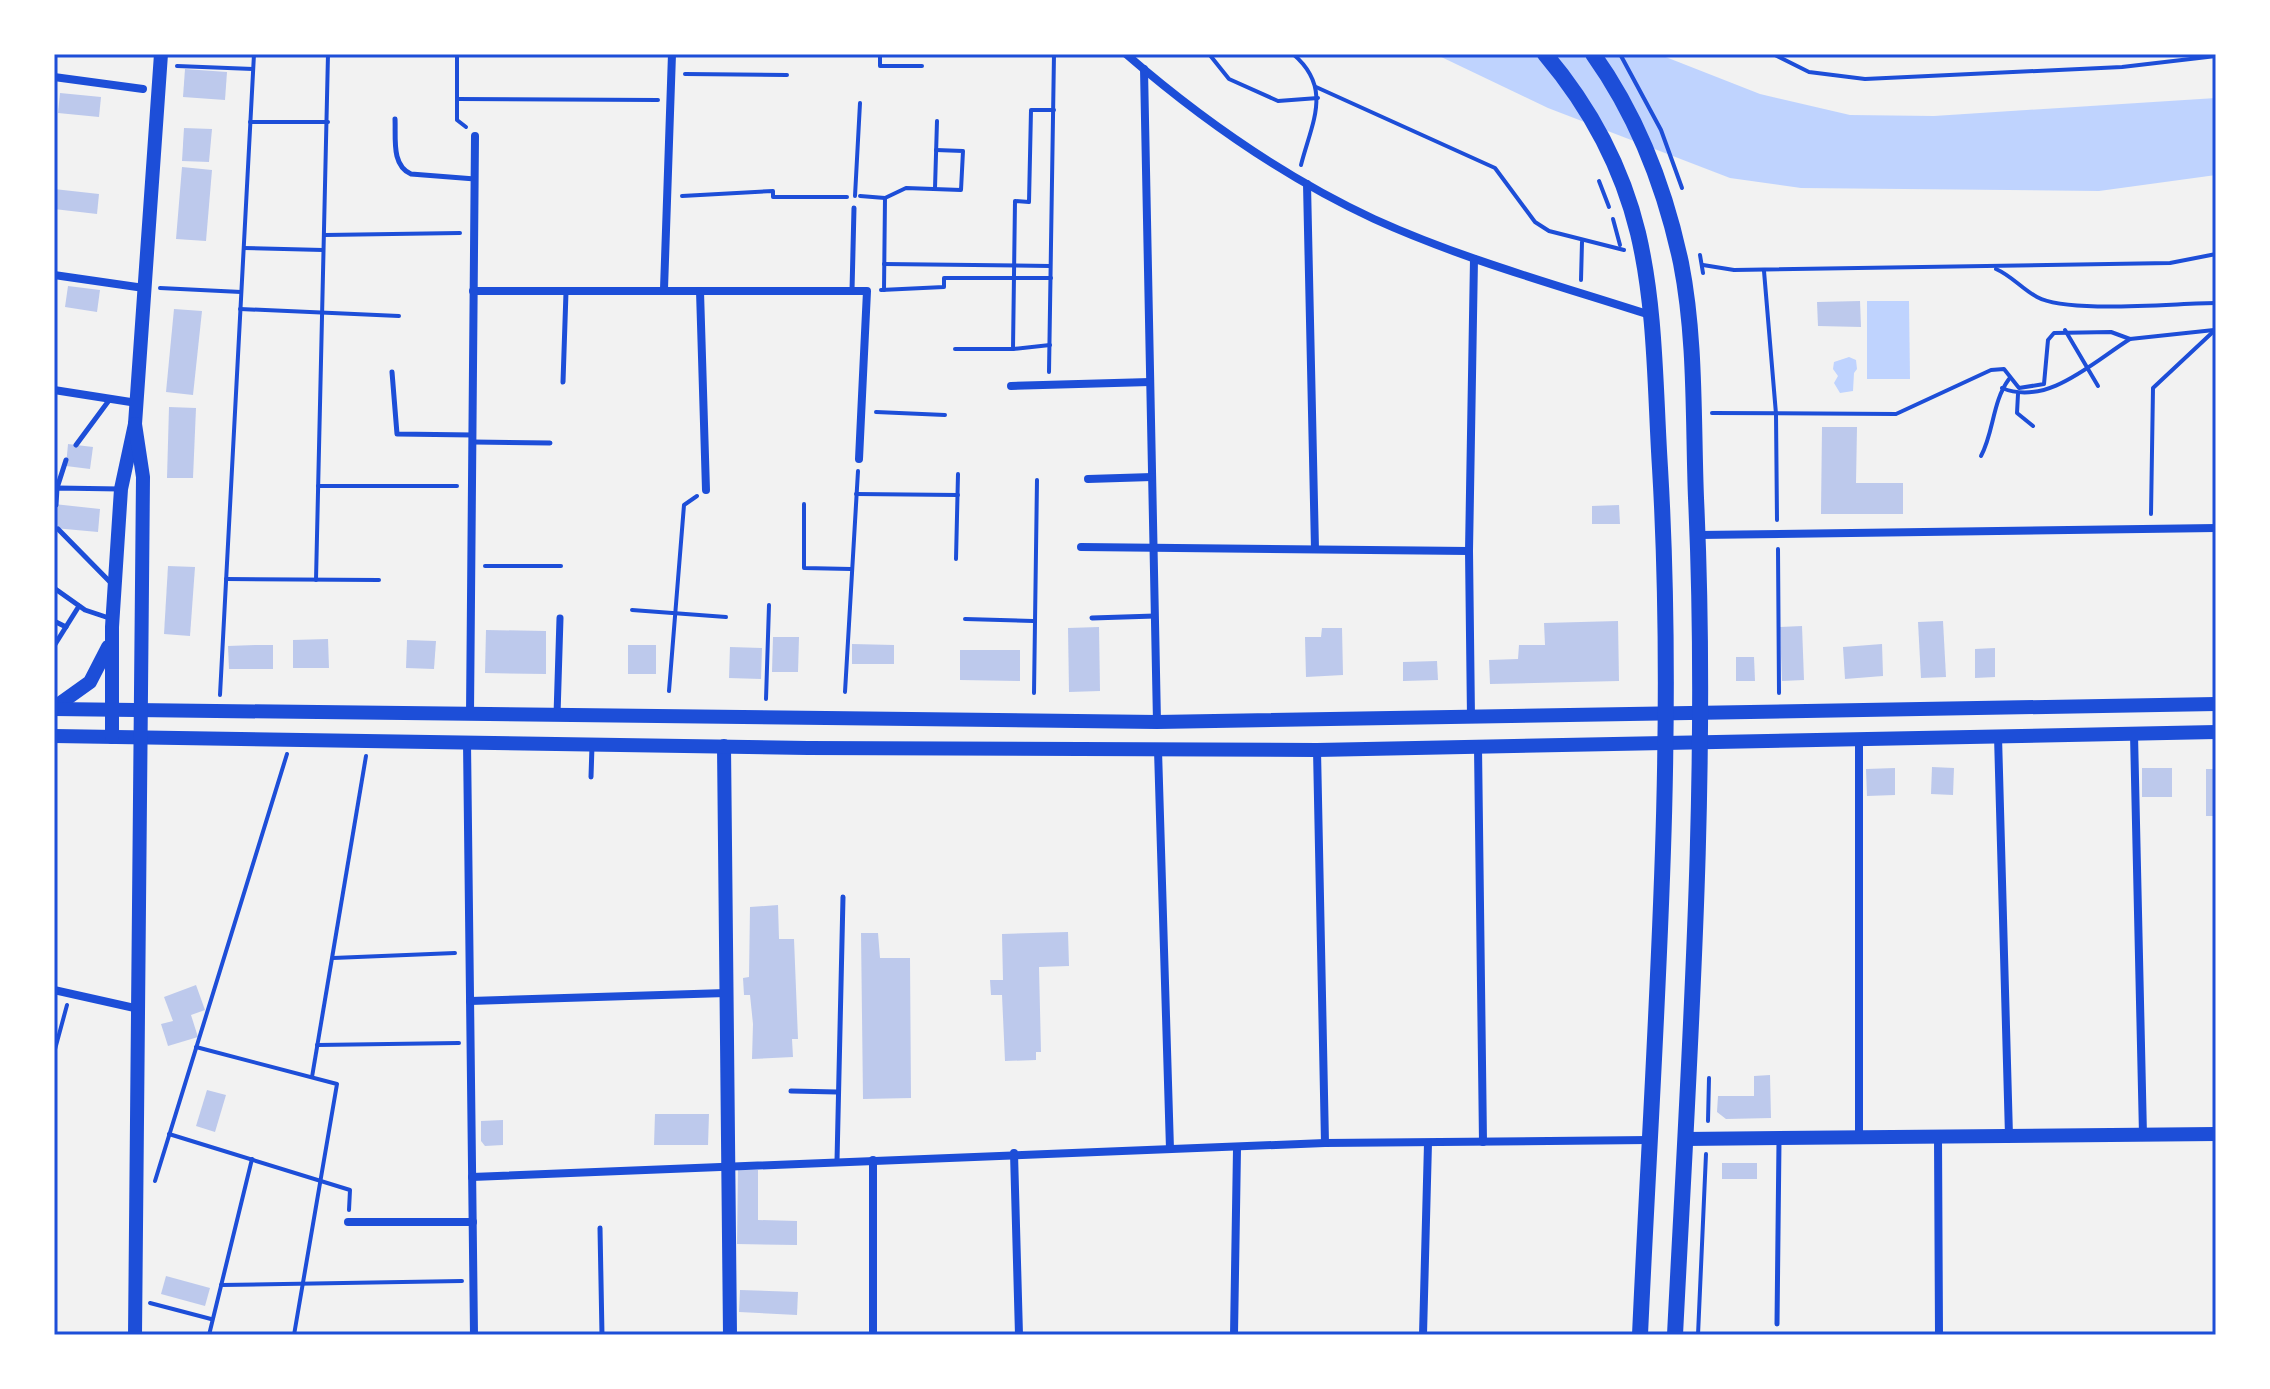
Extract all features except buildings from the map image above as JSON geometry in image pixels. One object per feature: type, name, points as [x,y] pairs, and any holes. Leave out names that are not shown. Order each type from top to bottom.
[{"type":"main road","points":[[112,737],[112,623],[121,489],[137,403],[161,54]]},
{"type":"main road","points":[[1545,54],[1582,103],[1627,196],[1643,261],[1651,315],[1665,584],[1665,714],[1640,1335]]},
{"type":"main road","points":[[1593,54],[1636,121],[1685,263],[1698,535],[1701,713],[1675,1335]]},
{"type":"main road","points":[[135,424],[143,477],[135,1335]]},
{"type":"main road","points":[[54,708],[90,682],[104,658],[112,623]]},
{"type":"main road","points":[[54,708],[1157,722],[2216,704]]},
{"type":"main road","points":[[54,736],[724,746],[1317,750],[2216,732]]},
{"type":"main road","points":[[724,746],[730,1335]]},
{"type":"main road","points":[[1685,1139],[2216,1134]]},
{"type":"street","points":[[664,289],[672,54]]},
{"type":"street","points":[[1126,54],[1197,111],[1297,178],[1375,219],[1474,259],[1651,315]]},
{"type":"street","points":[[1144,69],[1157,722]]},
{"type":"street","points":[[54,77],[143,89]]},
{"type":"street","points":[[470,714],[475,136]]},
{"type":"street","points":[[1307,184],[1315,549]]},
{"type":"street","points":[[1471,719],[1469,551],[1474,259]]},
{"type":"street","points":[[54,275],[144,288]]},
{"type":"street","points":[[473,291],[867,291],[859,459]]},
{"type":"street","points":[[700,291],[706,490]]},
{"type":"street","points":[[1011,386],[1150,382]]},
{"type":"street","points":[[54,390],[137,403]]},
{"type":"street","points":[[1088,479],[1152,477]]},
{"type":"street","points":[[1698,535],[2216,528]]},
{"type":"street","points":[[1081,547],[1469,551]]},
{"type":"street","points":[[557,716],[560,618]]},
{"type":"street","points":[[2134,734],[2143,1135]]},
{"type":"street","points":[[1998,736],[2009,1136]]},
{"type":"street","points":[[1859,739],[1859,1138]]},
{"type":"street","points":[[467,742],[474,1335]]},
{"type":"street","points":[[1478,747],[1483,1142]]},
{"type":"street","points":[[1158,750],[1170,1149]]},
{"type":"street","points":[[1317,750],[1325,1143]]},
{"type":"street","points":[[54,990],[139,1009]]},
{"type":"street","points":[[470,1001],[726,993]]},
{"type":"street","points":[[1938,1137],[1939,1335]]},
{"type":"street","points":[[472,1177],[1014,1153],[1237,1149],[1325,1143],[1649,1140]]},
{"type":"street","points":[[1423,1335],[1428,1143]]},
{"type":"street","points":[[1234,1335],[1237,1149]]},
{"type":"street","points":[[1014,1153],[1019,1335]]},
{"type":"street","points":[[873,1160],[873,1335]]},
{"type":"street","points":[[348,1222],[473,1222]]},
{"type":"lane","points":[[395,119],[398,164],[402,170],[411,174],[475,179]]},
{"type":"lane","points":[[852,291],[854,208]]},
{"type":"lane","points":[[563,382],[566,292]]},
{"type":"lane","points":[[392,372],[397,434],[550,443]]},
{"type":"lane","points":[[76,445],[110,399]]},
{"type":"lane","points":[[56,505],[57,488],[66,460]]},
{"type":"lane","points":[[57,488],[121,489]]},
{"type":"lane","points":[[58,529],[115,586]]},
{"type":"lane","points":[[54,588],[79,606],[112,623]]},
{"type":"lane","points":[[54,646],[79,606]]},
{"type":"lane","points":[[1092,618],[1155,616]]},
{"type":"lane","points":[[54,621],[66,627]]},
{"type":"lane","points":[[591,777],[592,743]]},
{"type":"lane","points":[[837,1161],[843,897]]},
{"type":"lane","points":[[791,1091],[837,1092]]},
{"type":"lane","points":[[1777,1324],[1779,1139]]},
{"type":"lane","points":[[600,1228],[602,1335]]},
{"type":"path","points":[[219,709],[254,54]]},
{"type":"path","points":[[316,580],[328,54]]},
{"type":"path","points":[[457,54],[457,120],[475,136]]},
{"type":"path","points":[[880,54],[880,66],[922,66]]},
{"type":"path","points":[[1049,384],[1054,54]]},
{"type":"path","points":[[1209,54],[1229,79],[1278,101],[1319,98]]},
{"type":"path","points":[[1293,54],[1316,87],[1319,98],[1297,178]]},
{"type":"path","points":[[1773,54],[1809,72],[1865,79],[2122,67],[2216,56]]},
{"type":"path","points":[[177,66],[253,69]]},
{"type":"path","points":[[672,74],[787,75]]},
{"type":"path","points":[[1316,87],[1495,168],[1535,222],[1549,231],[1582,242],[1628,251]]},
{"type":"path","points":[[457,99],[671,100]]},
{"type":"path","points":[[858,196],[860,103]]},
{"type":"path","points":[[1013,349],[1015,201],[1029,202],[1031,110],[1054,110]]},
{"type":"path","points":[[935,188],[937,121]]},
{"type":"path","points":[[250,122],[328,122]]},
{"type":"path","points":[[667,196],[773,191],[773,197],[885,198],[906,188],[961,190],[963,151],[936,150]]},
{"type":"path","points":[[1598,176],[1623,259]]},
{"type":"path","points":[[884,290],[885,198]]},
{"type":"path","points":[[325,235],[474,233]]},
{"type":"path","points":[[1581,292],[1582,242]]},
{"type":"path","points":[[244,248],[323,250]]},
{"type":"path","points":[[1685,263],[1764,271],[2170,263],[2216,254]]},
{"type":"path","points":[[884,264],[1051,266]]},
{"type":"path","points":[[1992,267],[2011,275],[2039,298],[2081,305],[2216,303]]},
{"type":"path","points":[[1764,271],[1776,414],[1779,693]]},
{"type":"path","points":[[867,291],[944,287],[944,278],[1051,278]]},
{"type":"path","points":[[160,288],[241,292]]},
{"type":"path","points":[[240,309],[399,316]]},
{"type":"path","points":[[1712,413],[1896,414],[1991,370],[2004,369],[2019,388],[2044,384],[2048,340],[2054,333],[2065,330],[2111,332],[2130,339],[2215,331]]},
{"type":"path","points":[[2065,330],[2098,386]]},
{"type":"path","points":[[2150,529],[2153,388],[2215,331]]},
{"type":"path","points":[[2002,388],[2018,394],[2044,392],[2130,339]]},
{"type":"path","points":[[955,349],[1013,349],[1050,345]]},
{"type":"path","points":[[1981,456],[1989,441],[1991,421],[2002,388],[2009,379]]},
{"type":"path","points":[[2018,394],[2017,413],[2033,426]]},
{"type":"path","points":[[861,412],[945,415]]},
{"type":"path","points":[[845,692],[859,459]]},
{"type":"path","points":[[956,559],[958,474]]},
{"type":"path","points":[[1034,693],[1037,480]]},
{"type":"path","points":[[318,486],[472,486]]},
{"type":"path","points":[[669,691],[684,505],[706,490]]},
{"type":"path","points":[[856,494],[958,495]]},
{"type":"path","points":[[804,504],[804,568],[851,569]]},
{"type":"path","points":[[471,566],[561,566]]},
{"type":"path","points":[[226,579],[379,580]]},
{"type":"path","points":[[766,718],[769,605]]},
{"type":"path","points":[[632,610],[726,617]]},
{"type":"path","points":[[965,619],[1033,621]]},
{"type":"path","points":[[312,1077],[370,741]]},
{"type":"path","points":[[153,1188],[287,752]]},
{"type":"path","points":[[333,958],[469,952]]},
{"type":"path","points":[[54,1053],[70,994]]},
{"type":"path","points":[[317,1045],[471,1043]]},
{"type":"path","points":[[196,1047],[337,1084],[294,1335]]},
{"type":"path","points":[[169,1134],[322,1178],[350,1190],[348,1222]]},
{"type":"path","points":[[209,1335],[252,1157]]},
{"type":"path","points":[[221,1285],[305,1281],[473,1281]]},
{"type":"path","points":[[136,1299],[212,1320]]},
{"type":"water","points":[[1435,54],[1658,54],[1760,94],[1850,115],[1934,116],[2216,98],[2216,175],[2099,191],[1801,188],[1730,178],[1548,108]]},
{"type":"water","points":[[1867,301],[1909,301],[1910,379],[1867,379]]},
{"type":"water","points":[[1849,357],[1856,360],[1853,391],[1840,393],[1834,383],[1838,376],[1833,369],[1834,362]]}]
